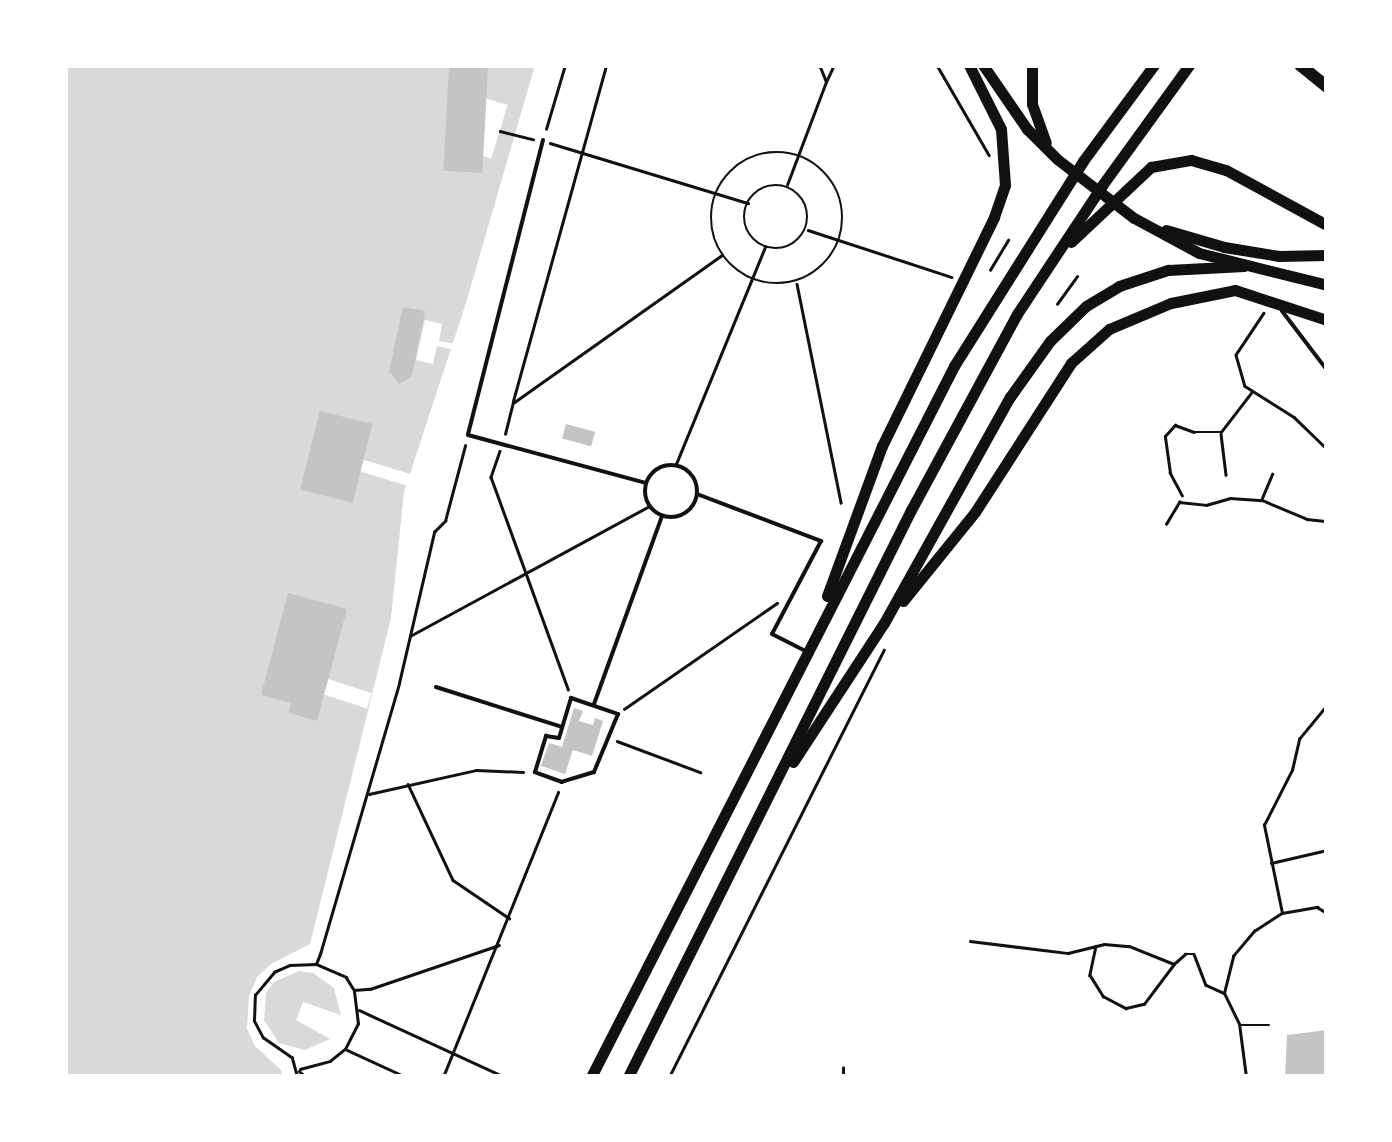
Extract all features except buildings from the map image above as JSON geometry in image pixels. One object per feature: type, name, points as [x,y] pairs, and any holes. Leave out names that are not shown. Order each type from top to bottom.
[{"type":"highway","points":[[1300,65],[1327,87]]},
{"type":"main road","points":[[812,637],[882,446],[994,217],[1005,185],[1001,129],[970,65]]},
{"type":"main road","points":[[982,65],[1004,102],[1057,159],[1134,218],[1199,253],[1327,285]]},
{"type":"main road","points":[[1032,65],[1032,104],[1041,134],[1057,159]]},
{"type":"main road","points":[[591,1077],[804,651],[964,349],[1073,176],[1154,65]]},
{"type":"main road","points":[[628,1077],[911,510],[1017,314],[1189,65]]},
{"type":"main road","points":[[1053,259],[1138,178],[1169,162],[1191,160],[1226,170],[1327,225]]},
{"type":"main road","points":[[1134,218],[1224,247],[1279,256],[1327,255]]},
{"type":"main road","points":[[770,796],[884,624],[1028,367],[1071,320],[1119,286],[1150,274],[1196,266],[1244,266]]},
{"type":"main road","points":[[884,624],[975,512],[1054,386],[1088,346],[1129,319],[1171,303],[1235,290],[1327,320]]},
{"type":"lane","points":[[543,140],[468,435],[646,483]]},
{"type":"lane","points":[[1271,304],[1327,370]]},
{"type":"lane","points":[[1327,343],[1327,357]]},
{"type":"lane","points":[[676,464],[693,478],[697,494],[684,514],[662,516],[649,506],[646,483],[656,470],[676,464]]},
{"type":"lane","points":[[697,494],[821,541],[772,634],[804,651]]},
{"type":"lane","points":[[594,706],[662,516]]},
{"type":"lane","points":[[436,687],[562,727]]},
{"type":"lane","points":[[572,698],[594,706],[618,714],[594,772],[562,782],[534,772],[546,736],[559,738],[572,698]]},
{"type":"path","points":[[543,140],[564,65]]},
{"type":"path","points":[[512,403],[606,65]]},
{"type":"path","points":[[819,65],[826,82]]},
{"type":"path","points":[[786,187],[834,65]]},
{"type":"path","points":[[936,65],[989,157]]},
{"type":"path","points":[[500,131],[584,152],[748,204]]},
{"type":"path","points":[[779,152],[799,155],[817,165],[836,189],[844,218],[841,239],[831,258],[797,282],[773,285],[752,280],[722,255],[713,235],[716,193],[726,176],[750,158],[779,152]]},
{"type":"path","points":[[768,186],[786,187],[803,199],[806,230],[785,248],[765,247],[745,224],[748,204],[768,186]]},
{"type":"path","points":[[806,230],[954,278]]},
{"type":"path","points":[[990,270],[1008,240]]},
{"type":"path","points":[[676,464],[765,247]]},
{"type":"path","points":[[1057,304],[1077,276]]},
{"type":"path","points":[[797,282],[841,503]]},
{"type":"path","points":[[1250,304],[1271,304]]},
{"type":"path","points":[[1271,304],[1258,316],[1236,356],[1245,386],[1294,417],[1327,449]]},
{"type":"path","points":[[1226,476],[1221,432],[1252,392]]},
{"type":"path","points":[[1182,496],[1170,473],[1165,436],[1175,425],[1194,432],[1221,432]]},
{"type":"path","points":[[316,964],[367,795],[434,532],[445,521],[468,435]]},
{"type":"path","points":[[1262,500],[1272,474]]},
{"type":"path","points":[[1166,524],[1179,502],[1206,505],[1230,498],[1262,500],[1307,519],[1327,521]]},
{"type":"path","points":[[410,636],[649,506]]},
{"type":"path","points":[[618,714],[795,590]]},
{"type":"path","points":[[669,1077],[887,643]]},
{"type":"path","points":[[1282,913],[1264,824],[1292,770],[1299,739],[1327,706]]},
{"type":"path","points":[[609,738],[700,772]]},
{"type":"path","points":[[367,795],[476,770],[534,772]]},
{"type":"path","points":[[443,1077],[500,944],[562,782]]},
{"type":"path","points":[[408,784],[453,880],[510,919]]},
{"type":"path","points":[[1270,864],[1327,850]]},
{"type":"path","points":[[1246,1077],[1239,1024],[1224,992],[1233,956],[1254,931],[1282,913],[1317,907],[1326,913]]},
{"type":"path","points":[[970,940],[1068,953],[1095,945],[1129,946],[1174,964]]},
{"type":"path","points":[[354,990],[383,986],[500,944]]},
{"type":"path","points":[[1095,945],[1096,956],[1090,966],[1095,984],[1102,996],[1126,1008],[1144,1004],[1186,954],[1194,954],[1206,985],[1224,992]]},
{"type":"path","points":[[298,1070],[330,1061],[345,1049],[358,1024],[354,990],[346,977],[316,964],[290,965],[274,972],[255,995],[254,1020],[263,1038],[292,1058],[298,1070],[306,1077]]},
{"type":"path","points":[[359,1010],[506,1077]]},
{"type":"path","points":[[1239,1024],[1270,1025]]},
{"type":"path","points":[[345,1049],[406,1077]]},
{"type":"path","points":[[843,1068],[843,1077]]},
{"type":"path","points":[[297,1077],[298,1070]]},
{"type":"shaded area","points":[[65,65],[535,65],[466,303],[404,492],[391,618],[310,944],[271,964],[257,977],[249,996],[247,1029],[255,1046],[281,1070],[283,1077],[65,1077]]},
{"type":"shaded area","points":[[299,971],[313,973],[334,988],[341,1015],[303,1002],[296,1020],[330,1039],[305,1050],[279,1043],[264,1020],[266,993],[274,982]]},
{"type":"pier","points":[[478,96],[508,105],[491,159],[462,150]]},
{"type":"pier","points":[[425,320],[442,324],[439,341],[457,344],[455,350],[437,346],[433,364],[416,360]]},
{"type":"pier","points":[[361,459],[411,474],[407,486],[357,470]]},
{"type":"pier","points":[[328,679],[372,693],[367,708],[323,694]]}]
